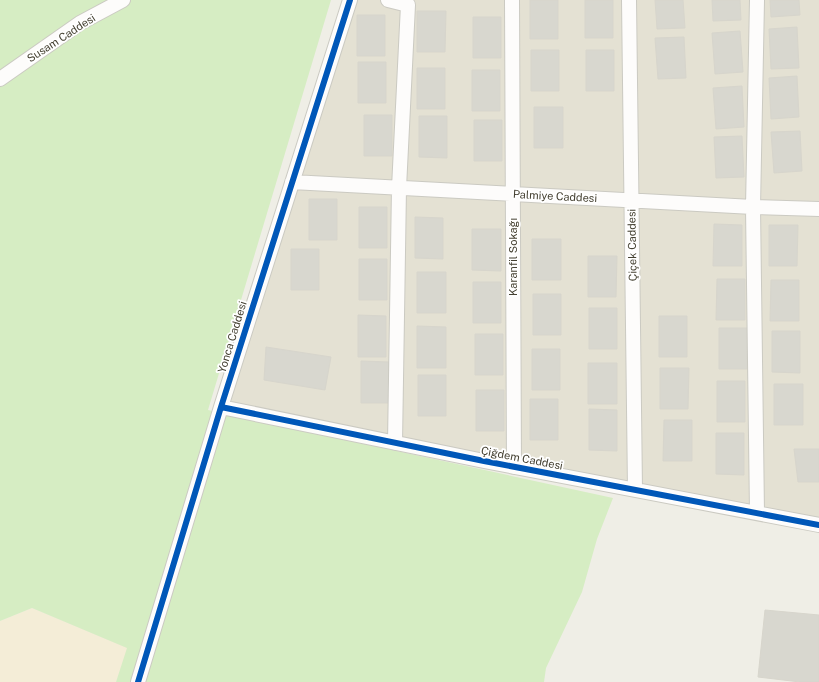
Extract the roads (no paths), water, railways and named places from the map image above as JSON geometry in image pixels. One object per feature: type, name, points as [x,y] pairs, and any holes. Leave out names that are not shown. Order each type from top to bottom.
[{"type":"street","name":"Susam Caddesi","points":[[0,79],[80,23],[123,0]]},
{"type":"street","name":"Yonca Caddesi","points":[[138,682],[221,407],[350,0]]},
{"type":"street","points":[[388,0],[408,5],[399,188],[395,443]]},
{"type":"street","name":"Karanfil Sokağı","points":[[512,0],[514,467]]},
{"type":"street","name":"Çiçek Caddesi","points":[[629,0],[635,489]]},
{"type":"street","points":[[757,513],[753,207],[758,0]]},
{"type":"street","name":"Palmiye Caddesi","points":[[292,182],[753,207],[819,208]]},
{"type":"street","name":"Çiğdem Caddesi","points":[[221,407],[514,467],[819,525]]}]
